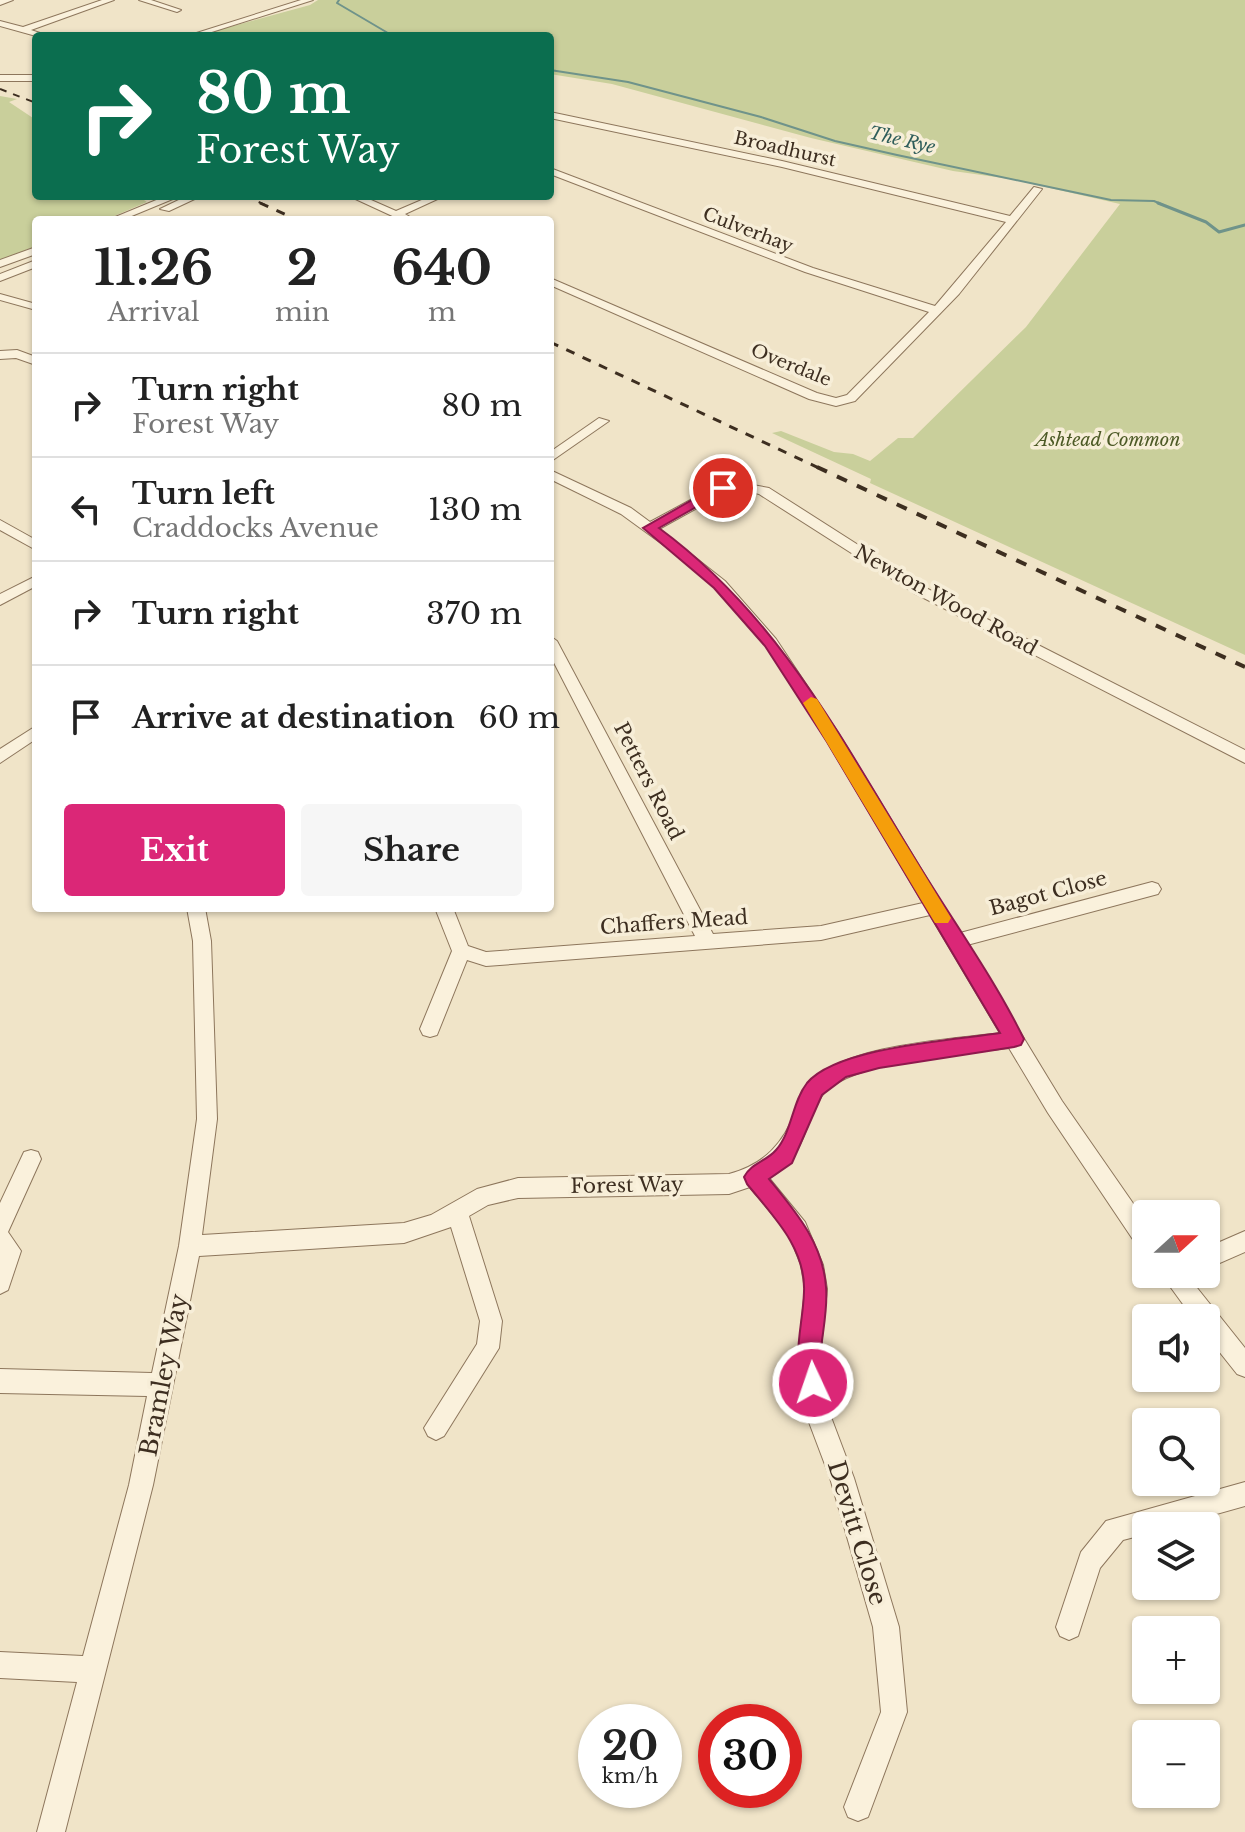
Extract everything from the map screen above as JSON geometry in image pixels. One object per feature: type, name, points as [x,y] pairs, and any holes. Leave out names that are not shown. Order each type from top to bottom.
[{"type":"street","points":[[0,3],[9,0]]},
{"type":"street","points":[[22,30],[110,0]]},
{"type":"street","points":[[143,0],[177,10]]},
{"type":"street","points":[[204,32],[309,0]]},
{"type":"street","points":[[0,23],[32,33]]},
{"type":"street","points":[[0,78],[32,78]]},
{"type":"street","name":"Broadhurst","points":[[554,116],[782,164],[1012,220]]},
{"type":"street","name":"Culverhay","points":[[554,173],[809,270],[938,311]]},
{"type":"street","name":"Overdale","points":[[554,283],[788,385],[836,402],[851,398],[938,311],[1037,189]]},
{"type":"street","points":[[123,216],[165,200]]},
{"type":"street","points":[[147,216],[186,200]]},
{"type":"street","points":[[364,200],[401,216]]},
{"type":"street","points":[[397,214],[430,200]]},
{"type":"street","points":[[158,211],[167,216]]},
{"type":"street","points":[[0,264],[32,252]]},
{"type":"street","points":[[0,278],[32,265]]},
{"type":"street","points":[[0,297],[32,306]]},
{"type":"street","points":[[0,355],[17,354],[32,360]]},
{"type":"street","points":[[554,455],[603,421]]},
{"type":"street","points":[[554,476],[611,503],[692,559],[720,584],[771,642],[1055,1107],[1132,1220]]},
{"type":"street","name":"Newton Wood Road","points":[[650,528],[723,488],[736,484],[764,491],[919,590],[1245,757]]},
{"type":"street","points":[[0,524],[32,544]]},
{"type":"street","points":[[0,600],[32,582]]},
{"type":"street","name":"Petters Road","points":[[554,649],[707,941]]},
{"type":"street","points":[[0,757],[32,734]]},
{"type":"street","name":"Bagot Close","points":[[956,941],[1152,889]]},
{"type":"street","name":"Chaffers Mead","points":[[461,951],[486,959],[821,933],[934,907]]},
{"type":"street","name":"Bramley Way","points":[[51,1832],[95,1670],[163,1385],[190,1246],[207,1119],[202,941],[197,912]]},
{"type":"street","points":[[430,1029],[461,951],[446,912]]},
{"type":"street","name":"Forest Way","points":[[190,1246],[404,1233],[458,1214],[484,1196],[518,1188],[729,1184],[755,1177],[784,1156],[815,1089],[840,1070],[879,1060],[1014,1039]]},
{"type":"street","points":[[0,1226],[31,1159]]},
{"type":"street","name":"Devitt Close","points":[[755,1177],[797,1229],[812,1265],[816,1289],[809,1357],[816,1409],[842,1478],[886,1627],[894,1712],[858,1807]]},
{"type":"street","points":[[436,1428],[488,1348],[490,1334],[491,1321],[458,1214]]},
{"type":"street","points":[[0,1239],[10,1251],[0,1283]]},
{"type":"street","points":[[1220,1253],[1245,1241]]},
{"type":"street","points":[[1184,1288],[1245,1366]]},
{"type":"street","points":[[0,1381],[163,1385]]},
{"type":"street","points":[[1069,1627],[1090,1561],[1115,1530],[1245,1494]]},
{"type":"street","points":[[0,1665],[95,1670]]},
{"type":"green space","name":"Ashtead Common","points":[[318,0],[1245,0],[1245,655],[870,483],[871,479],[772,433],[781,431],[834,452],[853,454],[870,461],[898,438],[913,438],[1026,327],[1120,204],[1010,179],[953,171],[811,138],[612,84],[554,75],[554,32],[211,32],[310,5]]},
{"type":"green space","points":[[0,96],[17,99],[9,102],[32,117],[32,200],[147,202],[114,216],[32,216],[32,248],[0,260]]},
{"type":"waterway","name":"The Rye","points":[[339,0],[337,3],[386,32]]},
{"type":"waterway","name":"The Rye","points":[[554,71],[628,82],[761,117],[835,141],[897,155],[1111,200],[1154,201],[1163,205]]},
{"type":"waterway","name":"The Rye","points":[[1158,203],[1163,205]]},
{"type":"waterway","name":"The Rye","points":[[1163,205],[1206,222],[1219,232],[1245,225]]},
{"type":"railway","points":[[0,89],[32,101]]},
{"type":"railway","points":[[254,200],[265,205]]},
{"type":"railway","points":[[260,203],[289,216]]},
{"type":"railway","points":[[554,344],[821,469]]},
{"type":"railway","points":[[817,467],[1245,667]]},
{"type":"slow traffic","points":[[811,703],[942,918]]},
{"type":"route","points":[[723,488],[650,528],[720,584],[771,642],[833,738],[1014,1039],[879,1060],[840,1070],[815,1089],[801,1125],[784,1156],[755,1177],[797,1229],[812,1265],[816,1289],[809,1357],[813,1383]]}]
